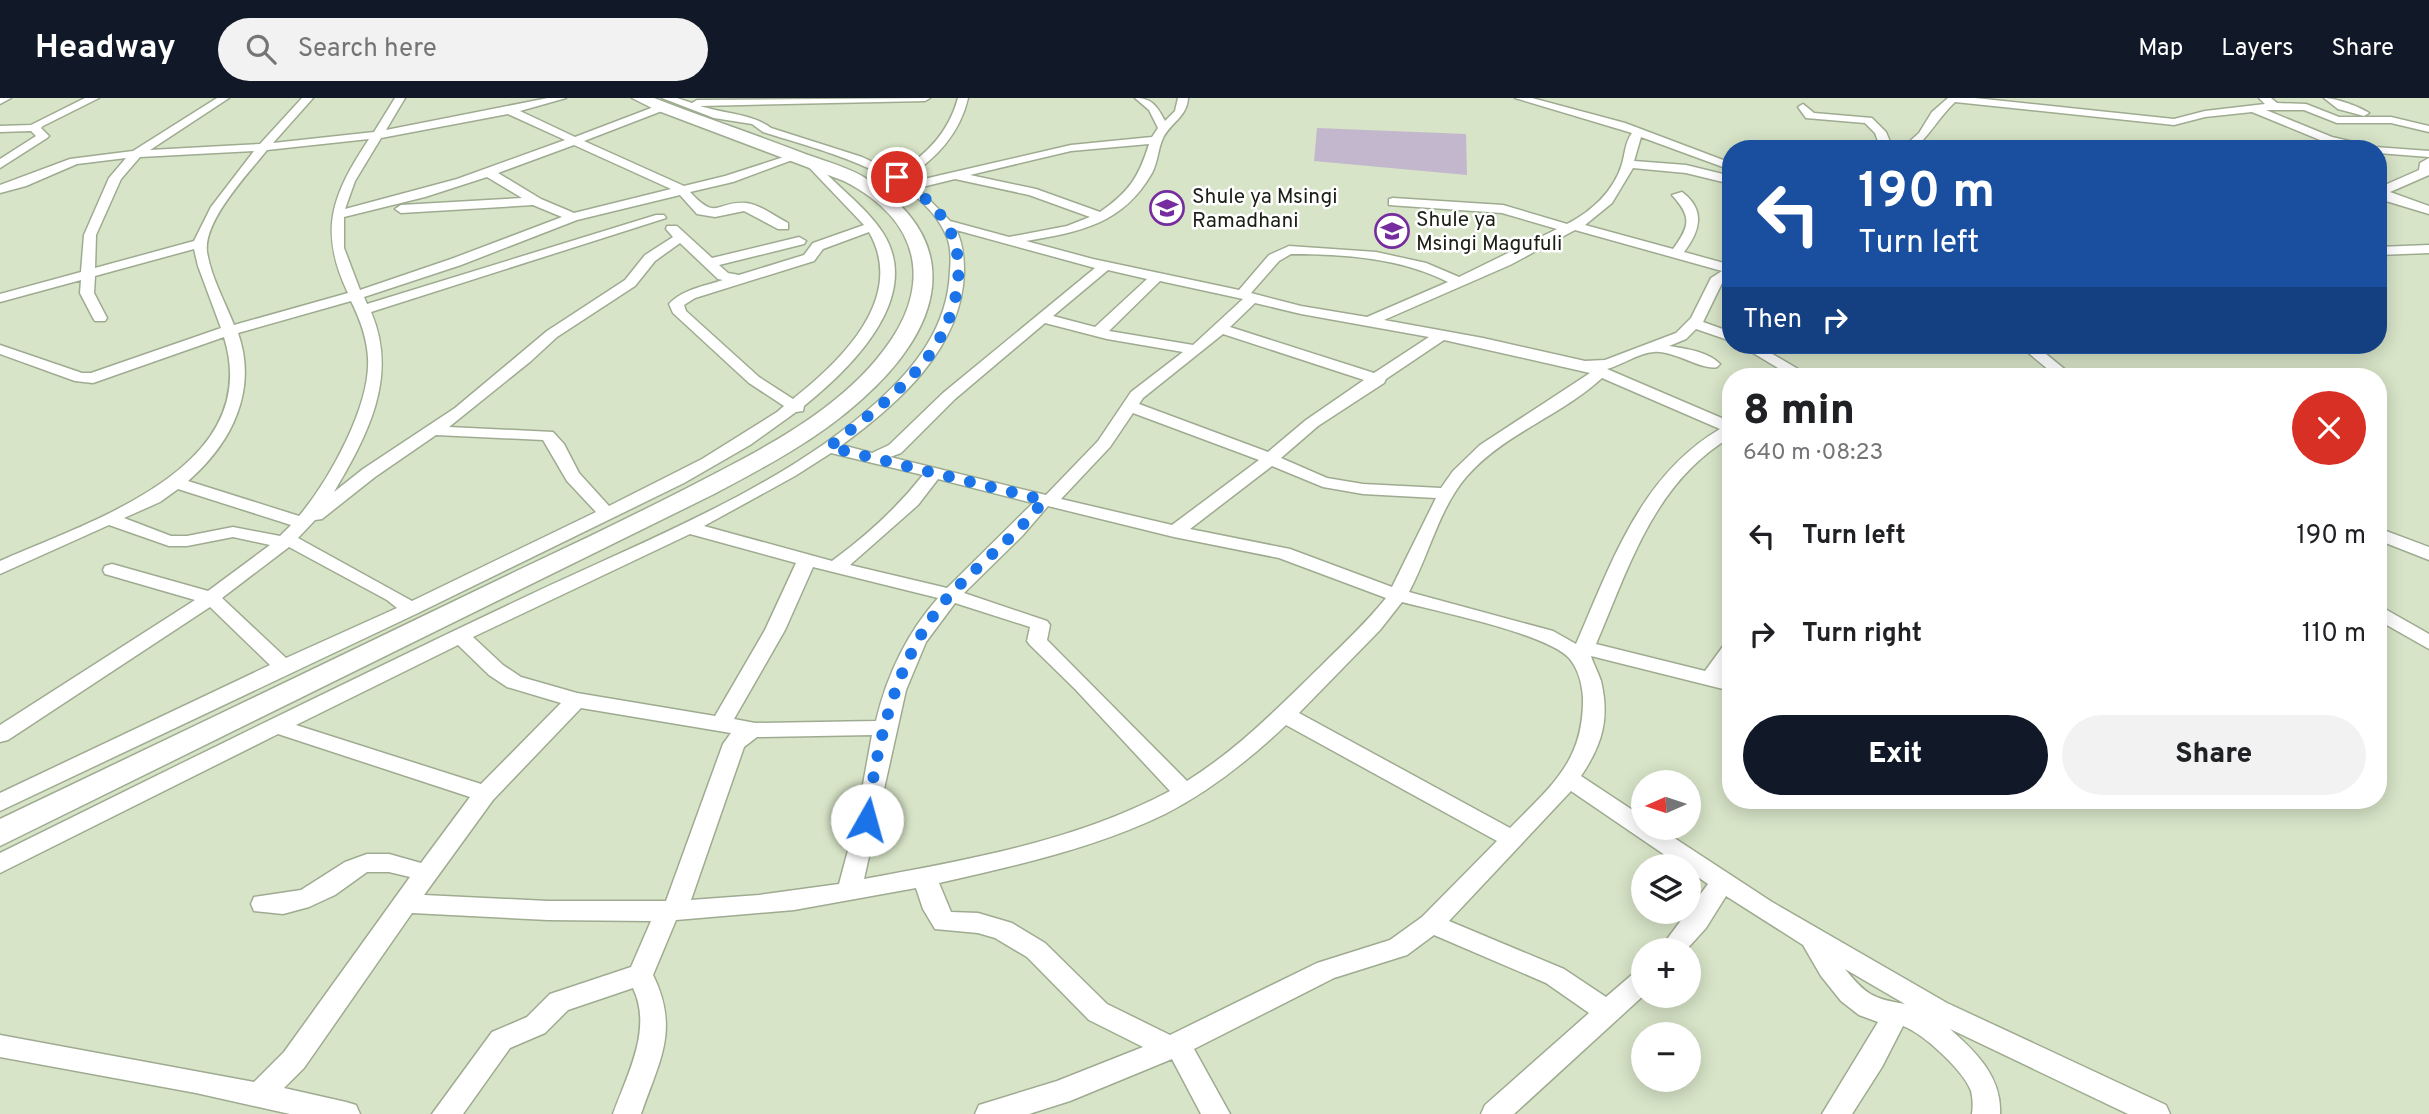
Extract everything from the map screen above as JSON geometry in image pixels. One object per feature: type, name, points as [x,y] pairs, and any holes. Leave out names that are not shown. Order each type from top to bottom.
[{"type":"main road","points":[[0,834],[671,507],[778,450],[830,414],[873,376],[899,348],[919,303],[925,280],[921,242],[910,224],[879,195],[860,182],[663,102]]},
{"type":"street","points":[[0,101],[6,98]]},
{"type":"street","points":[[0,129],[34,128],[94,98]]},
{"type":"street","points":[[100,318],[87,293],[88,273],[94,221],[115,178],[133,156],[224,98]]},
{"type":"street","points":[[0,568],[110,519],[177,484],[210,452],[222,432],[236,396],[236,361],[234,344],[201,255],[201,243],[217,210],[265,147],[308,98]]},
{"type":"street","points":[[293,532],[325,493],[346,454],[376,379],[376,356],[360,302],[339,254],[335,235],[341,215],[340,198],[400,98]]},
{"type":"street","points":[[0,189],[75,160],[377,136],[510,111],[561,98]]},
{"type":"street","points":[[341,215],[400,201],[488,172],[575,141],[663,102],[925,98]]},
{"type":"street","points":[[904,182],[929,157],[956,120],[963,98]]},
{"type":"street","points":[[1140,98],[1152,106],[1160,134]]},
{"type":"street","points":[[1007,240],[1104,218],[1129,196],[1147,171],[1160,134],[1180,116],[1183,98]]},
{"type":"street","points":[[1520,98],[1639,132],[1722,164]]},
{"type":"street","points":[[1917,140],[1936,114],[1954,98],[2174,122],[2205,114],[2274,106],[2306,107],[2337,120],[2396,120]]},
{"type":"street","points":[[2264,98],[2274,106]]},
{"type":"street","points":[[2329,98],[2347,109],[2429,129]]},
{"type":"street","points":[[0,864],[275,726],[686,527],[762,487],[829,447],[882,405],[919,368],[937,345],[956,296],[956,248],[947,224],[926,199],[904,182],[854,157],[766,130],[757,122],[724,118],[663,102]]},
{"type":"street","points":[[1803,107],[1810,116],[1868,121],[1880,132],[1883,140]]},
{"type":"street","points":[[2253,108],[2334,140]]},
{"type":"street","points":[[510,111],[682,190],[701,211],[715,213],[746,207],[783,226]]},
{"type":"street","points":[[0,164],[43,136],[34,128]]},
{"type":"street","points":[[1370,321],[1505,262],[1572,228],[1606,203],[1629,164],[1634,138],[1639,132]]},
{"type":"street","points":[[904,182],[953,175],[1071,148],[1160,134]]},
{"type":"street","points":[[2387,151],[2429,154]]},
{"type":"street","points":[[0,803],[411,609],[722,457],[797,408],[846,360],[874,323],[887,290],[887,270],[883,246],[872,227],[803,159],[573,217],[360,302]]},
{"type":"street","points":[[2387,188],[2425,172],[2424,165],[2429,162]]},
{"type":"street","points":[[1629,164],[1686,169],[1722,178]]},
{"type":"street","points":[[488,172],[535,201],[573,217]]},
{"type":"street","points":[[953,175],[1032,192],[1104,218]]},
{"type":"street","points":[[1677,253],[1693,232],[1689,204],[1678,195]]},
{"type":"street","points":[[661,196],[653,209],[660,218],[723,276],[741,280]]},
{"type":"street","points":[[2387,196],[2429,210]]},
{"type":"street","points":[[341,215],[535,201]]},
{"type":"street","points":[[1393,202],[1503,208],[1677,253],[1722,272]]},
{"type":"street","points":[[0,349],[80,378],[93,379],[228,331],[360,302],[660,218]]},
{"type":"street","points":[[947,224],[1105,266],[1320,314],[1441,335],[1594,369],[1722,426]]},
{"type":"street","points":[[797,408],[754,380],[676,306],[680,300],[713,288],[809,258],[818,246],[872,227]]},
{"type":"street","points":[[0,735],[211,598],[369,473],[434,430],[497,383],[552,334],[630,283],[650,258],[681,237]]},
{"type":"street","points":[[709,263],[799,241]]},
{"type":"street","points":[[0,298],[201,243]]},
{"type":"street","points":[[2387,251],[2429,249]]},
{"type":"street","points":[[850,890],[885,728],[907,660],[928,622],[950,595],[1104,444],[1128,406],[1152,381],[1220,328],[1274,258],[1289,250],[1408,262],[1442,272],[1457,281]]},
{"type":"street","points":[[874,458],[895,449],[949,397],[1105,266]]},
{"type":"street","points":[[713,288],[720,283],[723,276]]},
{"type":"street","points":[[1099,332],[1157,277]]},
{"type":"street","points":[[406,903],[541,911],[671,910],[759,905],[925,877],[1043,850],[1097,834],[1159,806],[1216,771],[1285,715],[1398,595],[1447,493],[1476,457],[1589,382],[1594,369],[1681,336],[1694,324],[1716,281],[1722,278]]},
{"type":"street","points":[[1043,318],[1099,332],[1195,350]]},
{"type":"street","points":[[1694,324],[1722,334]]},
{"type":"street","points":[[1220,328],[1379,380]]},
{"type":"street","points":[[1174,532],[1248,478],[1312,423],[1379,380],[1441,335]]},
{"type":"street","points":[[1653,347],[1693,355],[1712,364]]},
{"type":"street","points":[[1763,354],[1788,368]]},
{"type":"street","points":[[2037,354],[2055,368]]},
{"type":"street","points":[[1128,406],[1339,486],[1447,493]]},
{"type":"street","points":[[434,430],[476,434],[547,435],[559,450],[570,474],[606,514]]},
{"type":"street","points":[[989,1114],[1060,1092],[1173,1046],[1326,970],[1398,948],[1431,924],[1514,840],[1569,779],[1588,748],[1594,722],[1593,692],[1583,654],[1646,512],[1665,483],[1685,461],[1722,436]]},
{"type":"street","points":[[829,447],[1174,532],[1284,553],[1398,595],[1546,635],[1583,654],[1722,681]]},
{"type":"street","points":[[836,568],[912,501],[934,473]]},
{"type":"street","points":[[177,484],[293,532],[411,609]]},
{"type":"street","points":[[110,519],[169,541],[187,541],[233,532],[293,532]]},
{"type":"street","points":[[686,527],[836,568],[950,595],[1040,625],[1037,641],[1083,684],[1184,792]]},
{"type":"street","points":[[2387,537],[2429,554]]},
{"type":"street","points":[[721,724],[775,630],[807,560]]},
{"type":"street","points":[[112,570],[211,598],[284,667]]},
{"type":"street","points":[[2387,617],[2429,643]]},
{"type":"street","points":[[460,636],[496,670],[514,682],[576,700],[755,730],[885,728]]},
{"type":"street","points":[[1710,678],[1722,662]]},
{"type":"street","points":[[260,1094],[294,1060],[425,873],[485,794],[576,700]]},
{"type":"street","points":[[1285,715],[1514,840]]},
{"type":"street","points":[[275,726],[350,748],[485,794]]},
{"type":"street","points":[[446,1114],[468,1088],[490,1052],[501,1040],[536,1025],[559,1002],[572,996],[631,981],[640,975],[671,910],[734,744],[741,735],[755,730]]},
{"type":"street","points":[[1569,779],[1722,883],[1938,1011],[2155,1114]]},
{"type":"street","points":[[263,904],[277,906],[313,897],[359,865],[369,862],[397,865],[425,873]]},
{"type":"street","points":[[925,877],[935,909],[944,922],[978,923],[1003,930],[1036,950],[1098,1012],[1173,1046],[1216,1114]]},
{"type":"street","points":[[1682,938],[1698,920],[1722,883]]},
{"type":"street","points":[[1431,924],[1508,954],[1555,976],[1606,1011]]},
{"type":"street","points":[[1813,939],[1829,970],[1858,1001],[1871,1010],[1909,1016],[1926,1024],[1962,1060],[1980,1082],[1987,1098],[1986,1114]]},
{"type":"street","points":[[627,1114],[652,1049],[655,1030],[649,990],[640,975]]},
{"type":"street","points":[[1495,1114],[1564,1054],[1606,1011],[1631,990]]},
{"type":"street","points":[[1836,1114],[1872,1059],[1895,1015]]},
{"type":"street","points":[[0,1046],[260,1094],[345,1114]]},
{"type":"shaded area","points":[[1317,128],[1466,134],[1467,175],[1314,161]]},
{"type":"place","name":"Shule ya Msingi Ramadhani","points":[[1167,208]]},
{"type":"place","name":"Shule ya Msingi Magufuli","points":[[1392,231]]},
{"type":"route","points":[[867,820],[871,788],[892,701],[907,660],[928,622],[950,595],[1018,530],[1044,500],[829,447],[882,405],[919,368],[937,345],[956,296],[956,248],[947,224],[926,199],[897,177]]}]
